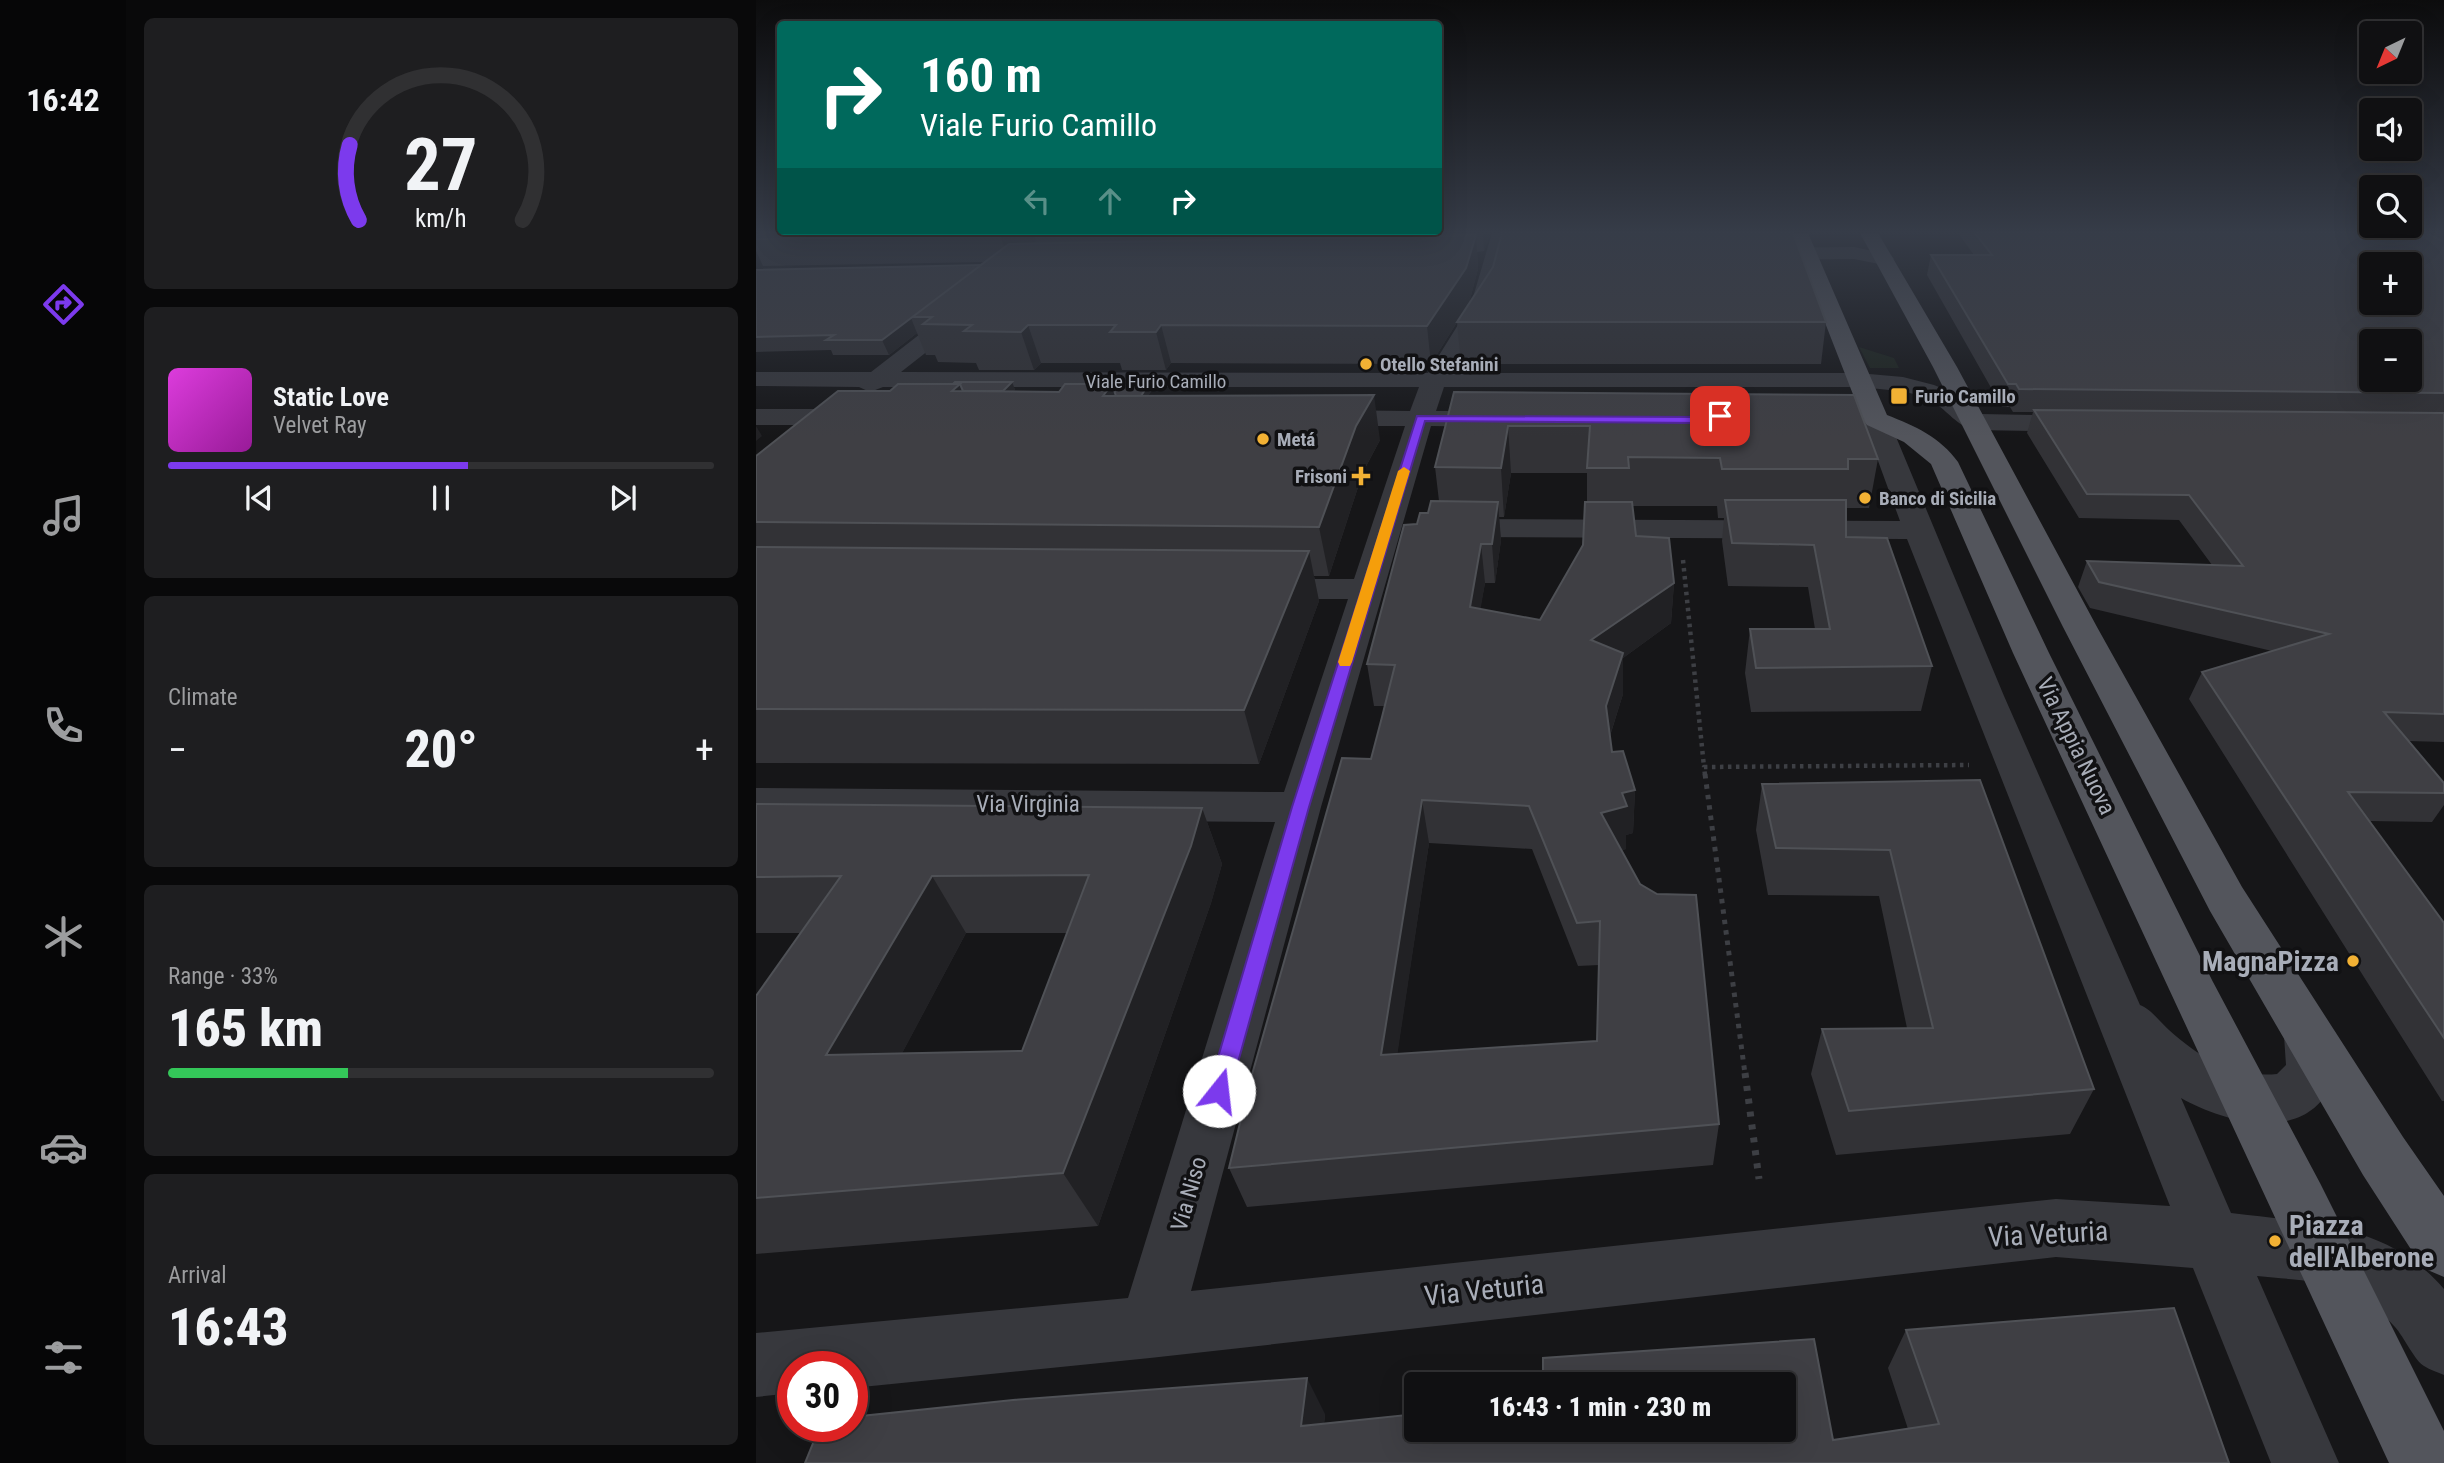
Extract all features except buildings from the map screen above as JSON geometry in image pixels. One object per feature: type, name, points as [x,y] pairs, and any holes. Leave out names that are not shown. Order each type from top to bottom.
[{"type":"main road","points":[[1827,301],[1876,420]]},
{"type":"main road","points":[[1907,301],[2220,887],[2383,1156],[2444,1247]]},
{"type":"main road","name":"Via Appia Nuova","points":[[1876,420],[1915,438],[1933,450],[1944,462],[2031,653],[2196,997],[2325,1254]]},
{"type":"main road","points":[[2325,1254],[2424,1463]]},
{"type":"street","points":[[802,440],[976,301]]},
{"type":"street","name":"Via Niso","points":[[1150,1327],[1300,807],[1368,589],[1407,528],[1428,400],[1483,301]]},
{"type":"street","name":"Viale Furio Camillo","points":[[756,379],[876,380],[1428,400],[1529,419]]},
{"type":"street","name":"Viale Furio Camillo","points":[[1301,418],[1428,400],[1700,379],[1858,380]]},
{"type":"street","name":"Viale Furio Camillo","points":[[1700,379],[1730,389],[1734,404]]},
{"type":"street","points":[[1858,380],[1903,384],[1925,390],[1942,397],[1974,422],[2111,424]]},
{"type":"street","points":[[756,418],[882,417]]},
{"type":"street","points":[[1813,420],[1876,420],[1918,530],[2305,1463]]},
{"type":"street","points":[[1407,528],[1918,530]]},
{"type":"street","points":[[1234,589],[1368,589]]},
{"type":"street","name":"Via Virginia","points":[[756,803],[1300,807]]},
{"type":"street","points":[[2112,1000],[2142,1039],[2181,1071],[2207,1085],[2249,1100],[2277,1099],[2297,1092],[2311,1076],[2313,1049],[2309,1036]]},
{"type":"street","name":"Via Veturia","points":[[756,1365],[1150,1327],[2056,1228],[2130,1231],[2211,1241]]},
{"type":"street","points":[[2211,1241],[2325,1254],[2343,1257],[2365,1266],[2406,1292],[2422,1309],[2444,1343]]},
{"type":"path","points":[[1683,554],[1704,766],[1759,1178]]},
{"type":"path","points":[[1704,766],[1969,765]]},
{"type":"shaded area","points":[[1859,347],[1894,358],[1899,368],[1870,368]]},
{"type":"slow traffic","points":[[1345,662],[1404,471]]},
{"type":"place","name":"Otello Stefanini","points":[[1366,364]]},
{"type":"place","name":"Furio Camillo","points":[[1899,396]]},
{"type":"place","name":"Metá","points":[[1263,439]]},
{"type":"place","name":"Frisoni","points":[[1361,476]]},
{"type":"place","name":"Banco di Sicilia","points":[[1865,498]]},
{"type":"place","name":"MagnaPizza","points":[[2353,961]]},
{"type":"place","name":"Piazza dell'Alberone","points":[[2275,1241]]},
{"type":"route","points":[[1219,1091],[1300,807],[1421,418],[1704,420],[1720,416]]}]
